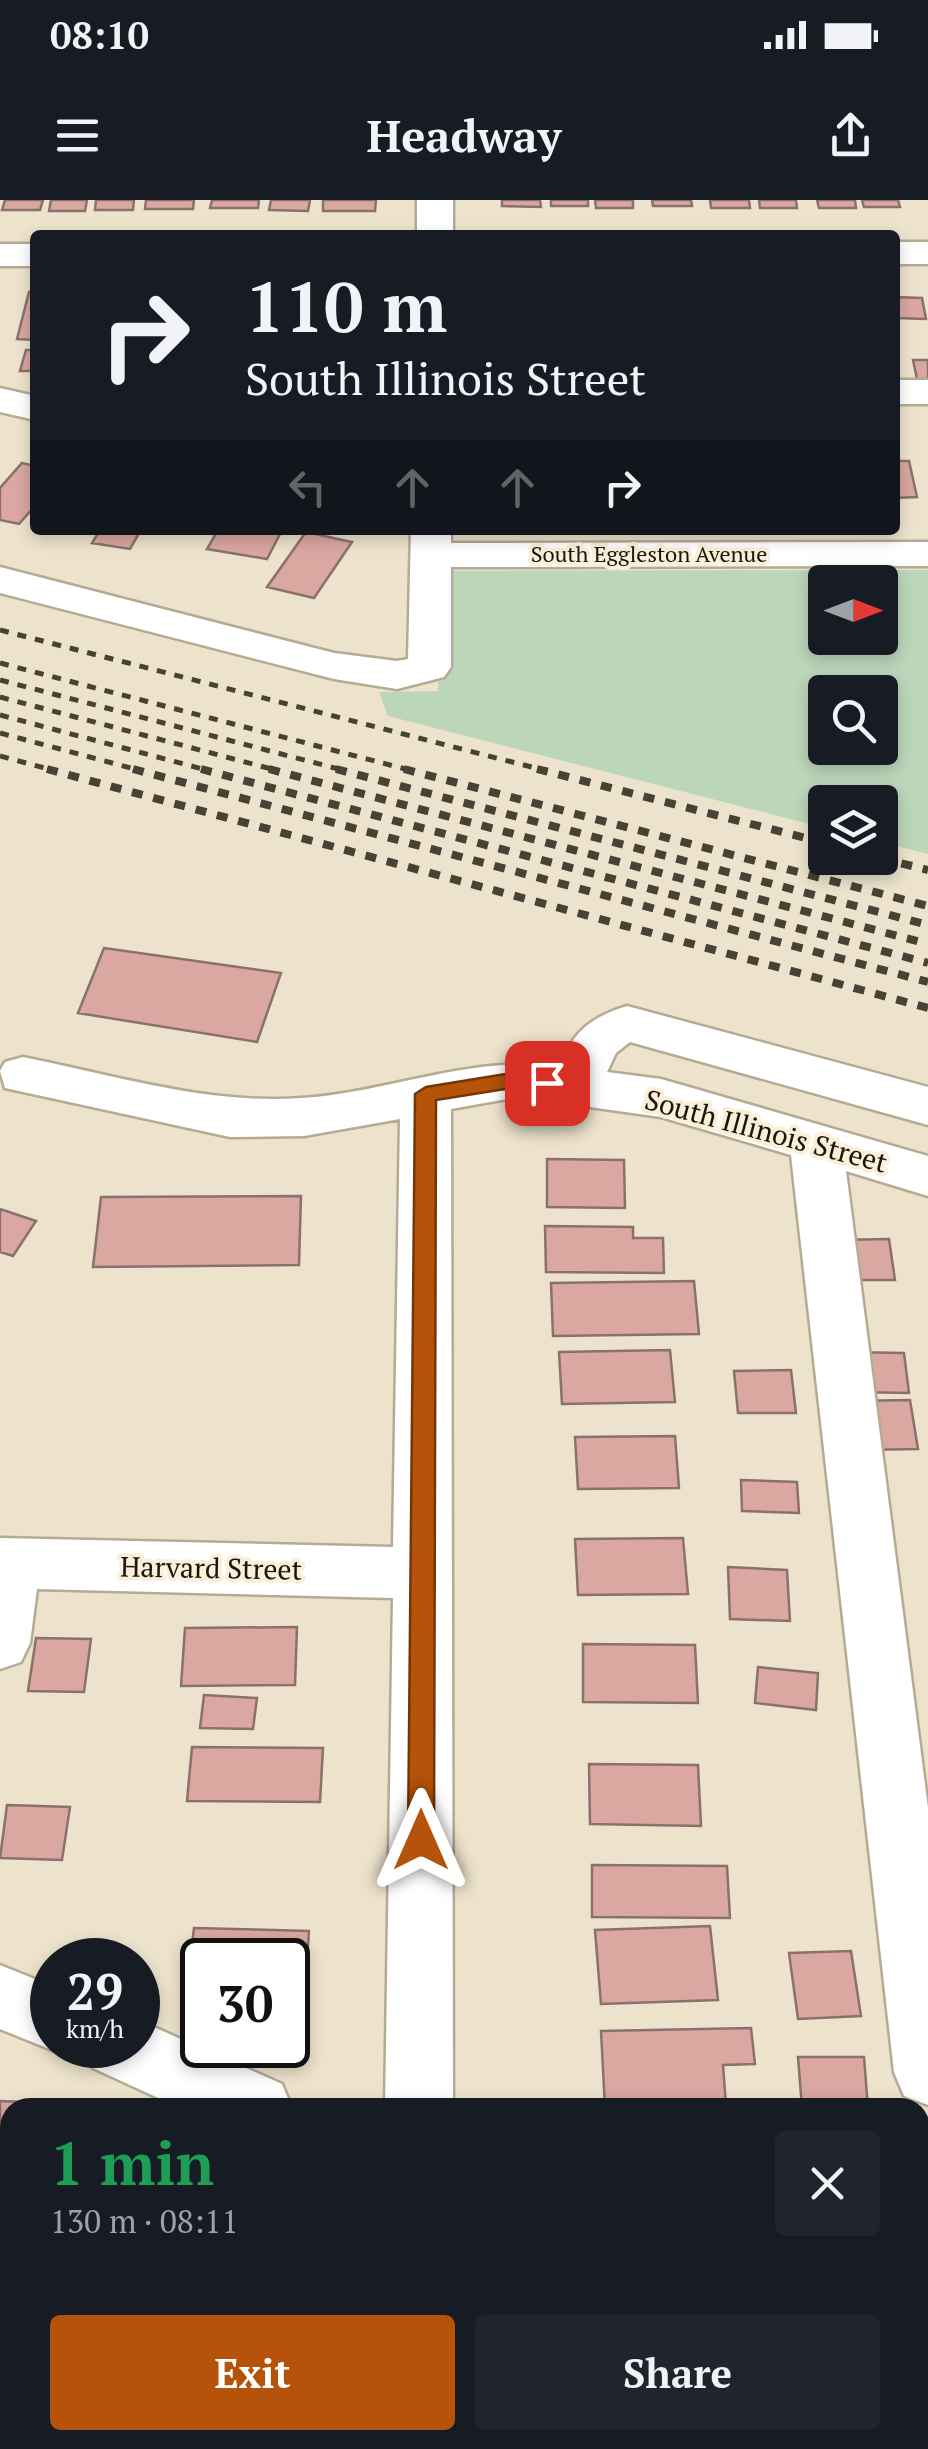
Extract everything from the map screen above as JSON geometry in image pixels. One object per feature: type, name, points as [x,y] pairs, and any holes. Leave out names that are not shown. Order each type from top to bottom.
[{"type":"street","points":[[435,230],[436,200]]},
{"type":"street","points":[[900,253],[928,253]]},
{"type":"street","points":[[0,256],[30,255]]},
{"type":"street","points":[[900,392],[928,392]]},
{"type":"street","points":[[0,400],[30,407]]},
{"type":"street","points":[[0,580],[334,666],[397,675],[429,667],[431,542]]},
{"type":"street","name":"South Eggleston Avenue","points":[[431,542],[928,554]]},
{"type":"street","points":[[576,1087],[590,1048],[608,1029],[626,1024],[928,1106]]},
{"type":"street","name":"South Illinois Street","points":[[23,1075],[230,1118],[304,1117],[518,1080],[662,1098],[928,1176]]},
{"type":"street","points":[[419,2098],[426,1094]]},
{"type":"street","points":[[816,1143],[928,2072]]},
{"type":"street","points":[[0,1642],[5,1563]]},
{"type":"street","name":"Harvard Street","points":[[5,1563],[423,1573]]},
{"type":"street","points":[[0,1997],[30,2009]]},
{"type":"street","points":[[160,2064],[236,2098]]},
{"type":"green space","points":[[808,570],[808,655],[898,655],[898,570],[928,570],[928,854],[898,846],[898,785],[808,785],[808,824],[388,716],[379,692],[438,691],[444,571]]},
{"type":"building","points":[[5,200],[43,200],[40,210],[2,210]]},
{"type":"building","points":[[51,200],[87,200],[85,211],[49,211]]},
{"type":"building","points":[[96,200],[134,200],[133,210],[95,210]]},
{"type":"building","points":[[146,200],[194,200],[193,209],[145,209]]},
{"type":"building","points":[[212,200],[259,200],[258,208],[210,208]]},
{"type":"building","points":[[271,200],[310,200],[308,211],[269,210]]},
{"type":"building","points":[[323,200],[376,200],[375,211],[323,211]]},
{"type":"building","points":[[502,200],[540,200],[541,207],[502,206]]},
{"type":"building","points":[[551,200],[588,200],[588,206],[551,206]]},
{"type":"building","points":[[595,200],[633,200],[633,208],[596,208]]},
{"type":"building","points":[[652,200],[691,200],[692,206],[653,206]]},
{"type":"building","points":[[710,200],[749,200],[750,208],[711,208]]},
{"type":"building","points":[[759,200],[796,200],[797,208],[760,208]]},
{"type":"building","points":[[817,200],[855,200],[856,208],[819,208]]},
{"type":"building","points":[[862,200],[898,200],[900,207],[864,207]]},
{"type":"building","points":[[29,292],[30,292],[30,340],[17,339]]},
{"type":"building","points":[[900,297],[922,298],[926,319],[900,318]]},
{"type":"building","points":[[26,350],[30,350],[30,371],[20,371]]},
{"type":"building","points":[[913,360],[928,360],[928,379],[917,379]]},
{"type":"building","points":[[900,461],[909,461],[917,497],[900,498]]},
{"type":"building","points":[[22,463],[30,465],[30,512],[19,524],[0,520],[0,488]]},
{"type":"building","points":[[97,535],[138,535],[130,549],[92,543]]},
{"type":"building","points":[[215,535],[279,535],[267,559],[207,549]]},
{"type":"building","points":[[304,535],[352,542],[314,598],[267,587]]},
{"type":"building","points":[[104,948],[281,973],[257,1042],[78,1013]]},
{"type":"building","points":[[547,1159],[624,1160],[625,1208],[547,1207]]},
{"type":"building","points":[[301,1196],[299,1265],[93,1267],[101,1197]]},
{"type":"building","points":[[0,1209],[36,1221],[13,1256],[0,1252]]},
{"type":"building","points":[[545,1226],[633,1227],[633,1238],[663,1238],[664,1273],[546,1272]]},
{"type":"building","points":[[889,1239],[895,1280],[841,1280],[836,1240]]},
{"type":"building","points":[[694,1281],[699,1334],[553,1336],[551,1283]]},
{"type":"building","points":[[670,1350],[675,1402],[562,1404],[559,1352]]},
{"type":"building","points":[[847,1352],[904,1353],[909,1393],[852,1392]]},
{"type":"building","points":[[791,1370],[796,1413],[738,1413],[734,1371]]},
{"type":"building","points":[[910,1400],[918,1449],[859,1450],[851,1401]]},
{"type":"building","points":[[675,1436],[679,1488],[578,1489],[575,1437]]},
{"type":"building","points":[[741,1480],[797,1482],[799,1513],[742,1511]]},
{"type":"building","points":[[683,1538],[688,1594],[578,1595],[575,1539]]},
{"type":"building","points":[[728,1567],[787,1570],[790,1621],[730,1619]]},
{"type":"building","points":[[297,1627],[295,1685],[181,1686],[185,1628]]},
{"type":"building","points":[[36,1638],[91,1639],[84,1692],[28,1691]]},
{"type":"building","points":[[583,1644],[695,1645],[698,1703],[583,1702]]},
{"type":"building","points":[[758,1667],[818,1673],[816,1710],[755,1703]]},
{"type":"building","points":[[204,1695],[257,1698],[253,1729],[200,1728]]},
{"type":"building","points":[[192,1747],[323,1748],[320,1802],[187,1801]]},
{"type":"building","points":[[589,1764],[698,1765],[701,1826],[590,1824]]},
{"type":"building","points":[[7,1805],[70,1807],[62,1860],[0,1858]]},
{"type":"building","points":[[592,1865],[727,1866],[730,1918],[592,1917]]},
{"type":"building","points":[[710,1926],[718,2000],[601,2004],[595,1930]]},
{"type":"building","points":[[194,1928],[309,1931],[309,1938],[193,1938]]},
{"type":"building","points":[[851,1951],[861,2016],[798,2019],[789,1953]]},
{"type":"building","points":[[751,2028],[755,2064],[723,2065],[725,2098],[604,2098],[601,2031]]},
{"type":"building","points":[[798,2057],[864,2057],[867,2098],[801,2098]]},
{"type":"railway","points":[[0,630],[547,771]]},
{"type":"railway","points":[[0,663],[413,771]]},
{"type":"railway","points":[[0,680],[346,771]]},
{"type":"railway","points":[[0,697],[279,771]]},
{"type":"railway","points":[[0,715],[210,771]]},
{"type":"railway","points":[[0,733],[142,771]]},
{"type":"railway","points":[[0,756],[56,771]]},
{"type":"railway","points":[[47,769],[928,1008]]},
{"type":"railway","points":[[133,769],[928,982]]},
{"type":"railway","points":[[201,769],[928,963]]},
{"type":"railway","points":[[269,769],[928,944]]},
{"type":"railway","points":[[336,769],[928,925]]},
{"type":"railway","points":[[404,769],[928,906]]},
{"type":"railway","points":[[537,769],[808,839]]},
{"type":"railway","points":[[898,862],[928,870]]},
{"type":"route","points":[[421,1840],[426,1094],[518,1080],[547,1083]]}]
